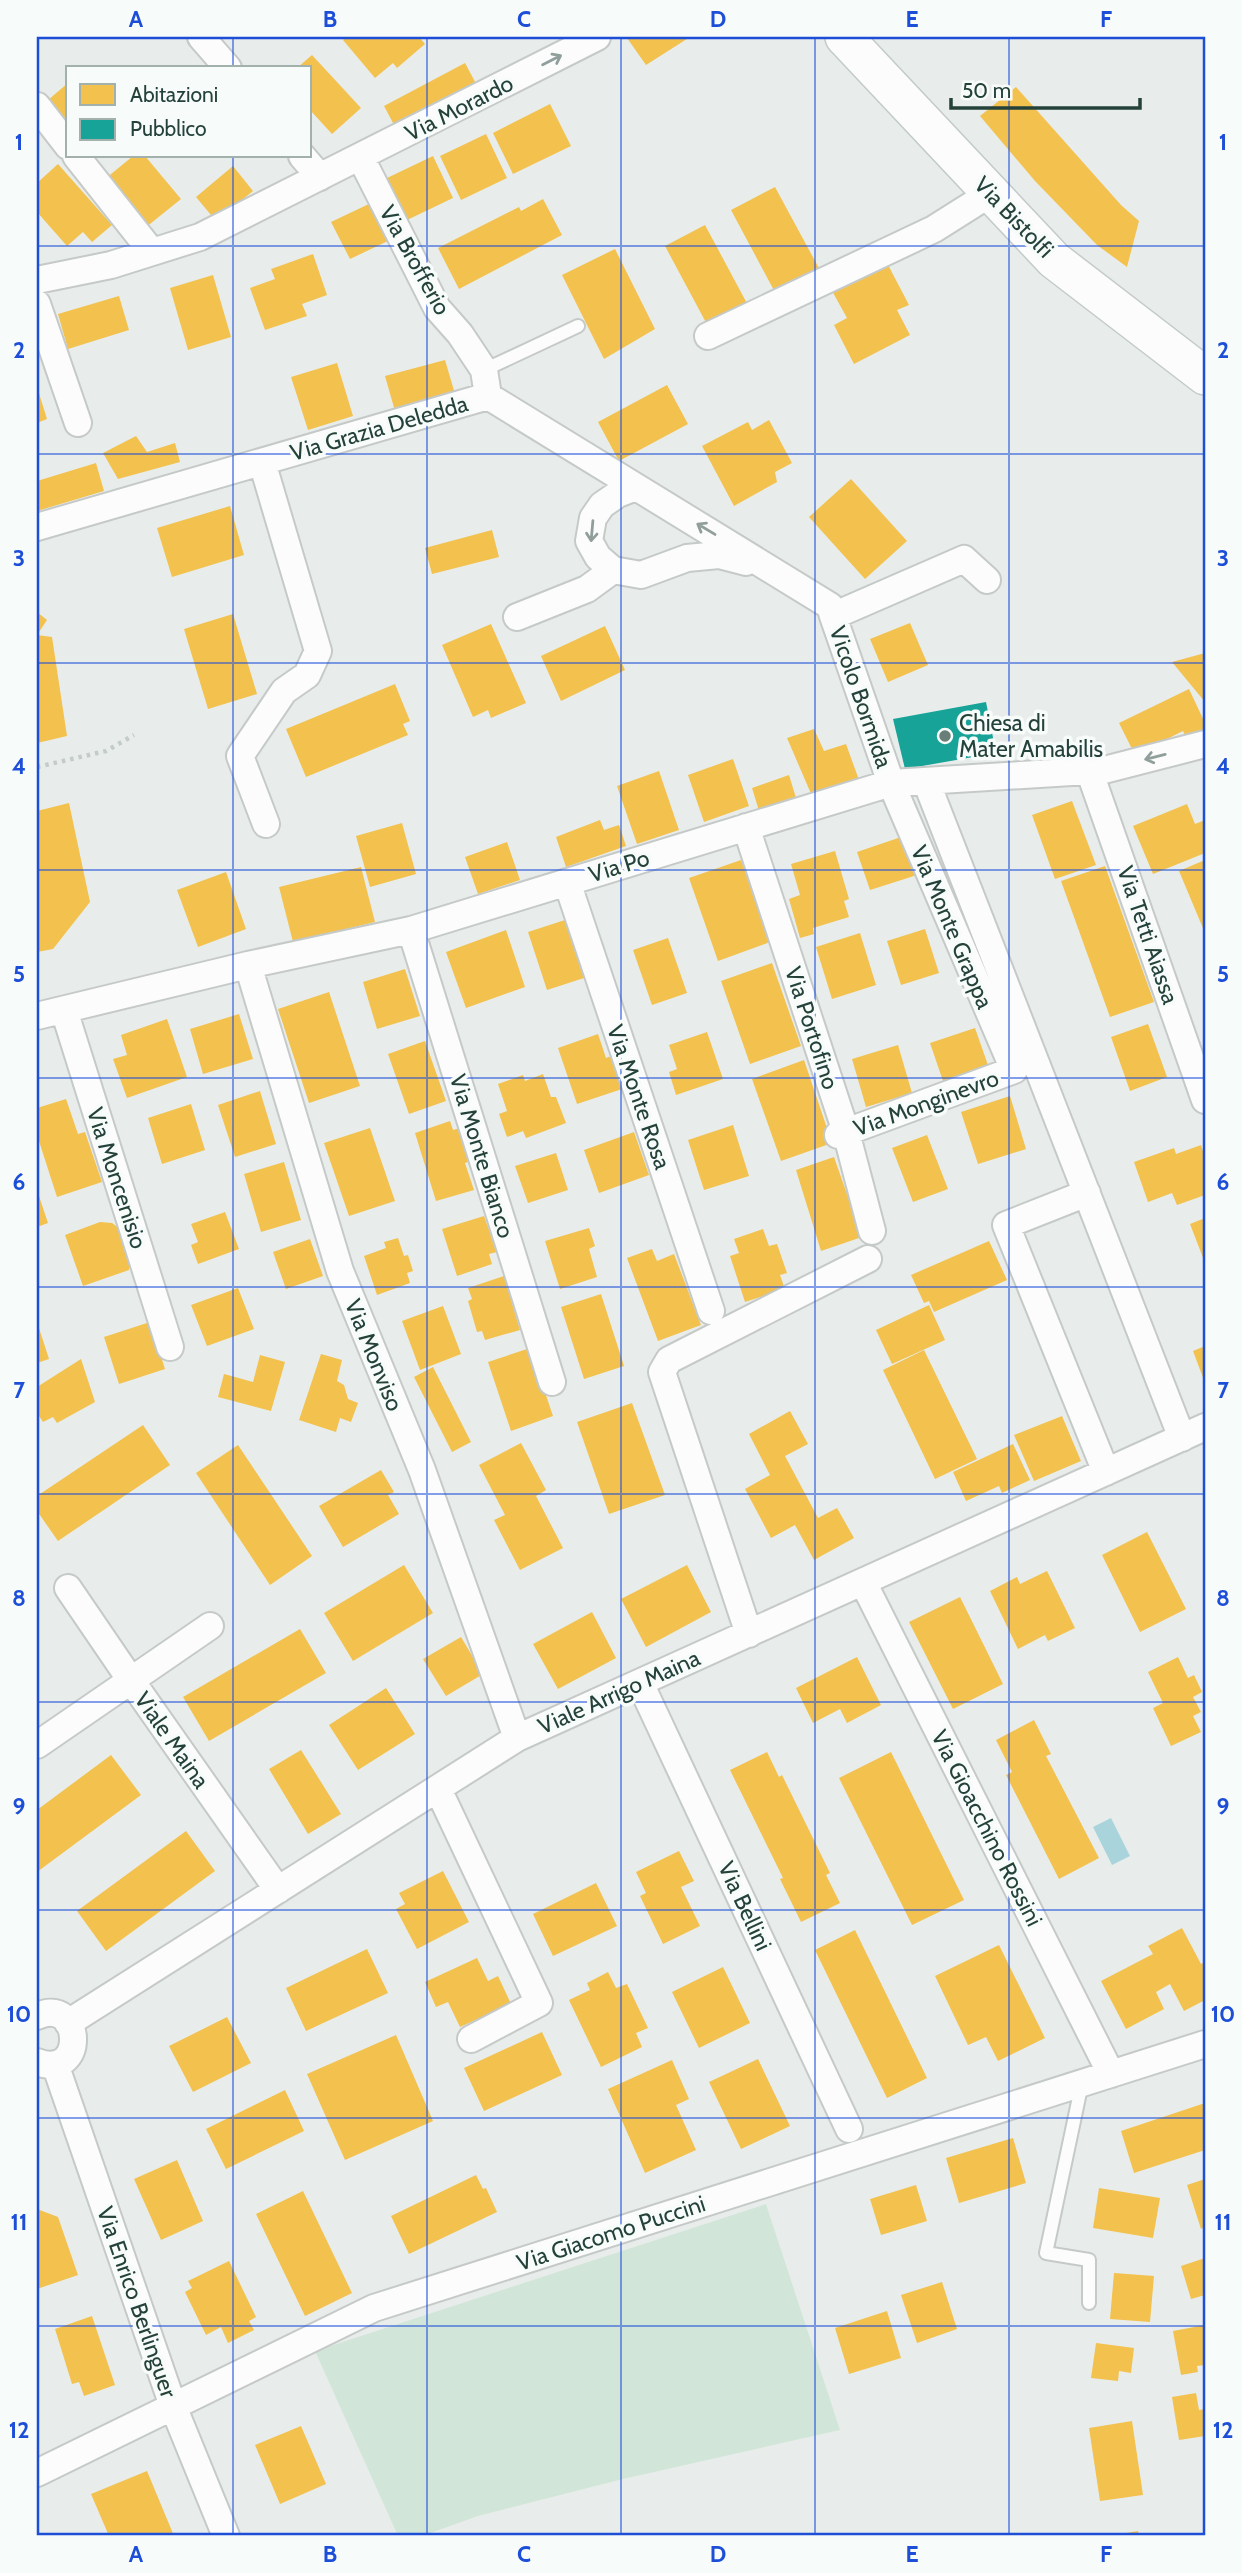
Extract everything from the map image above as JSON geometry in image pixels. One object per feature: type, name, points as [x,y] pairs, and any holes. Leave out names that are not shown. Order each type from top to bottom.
[{"type":"street","points":[[201,37],[226,66]]},
{"type":"street","name":"Via Morardo","points":[[37,280],[111,265],[200,237],[597,37]]},
{"type":"street","name":"Via Bistolfi","points":[[844,37],[1054,260],[1205,376]]},
{"type":"street","points":[[37,106],[66,143]]},
{"type":"street","points":[[78,158],[152,252]]},
{"type":"street","points":[[304,158],[320,177]]},
{"type":"street","name":"Via Brofferio","points":[[361,158],[437,308],[460,334],[486,383]]},
{"type":"street","points":[[708,336],[934,229],[991,192]]},
{"type":"street","points":[[37,304],[43,340],[78,423]]},
{"type":"street","name":"Via Grazia Deledda","points":[[37,527],[262,462],[486,383],[636,487],[830,606],[833,616]]},
{"type":"street","points":[[262,462],[318,651],[307,675],[284,691],[240,756],[266,824]]},
{"type":"street","points":[[636,487],[610,499],[593,518],[589,541],[597,556],[612,570],[641,575],[687,558],[719,555],[764,565]]},
{"type":"street","name":"Vicolo Bormida","points":[[891,783],[833,616],[964,559],[987,580]]},
{"type":"street","points":[[517,617],[587,589],[612,570]]},
{"type":"street","name":"Via Po","points":[[37,1016],[248,965],[411,930],[891,783],[1097,770],[1205,744]]},
{"type":"street","name":"Via Tetti Aiassa","points":[[1097,770],[1205,1100]]},
{"type":"street","points":[[926,781],[1087,1193],[1194,1432]]},
{"type":"street","name":"Via Monte Grappa","points":[[891,783],[1014,1070]]},
{"type":"street","name":"Via Portofino","points":[[746,827],[872,1231]]},
{"type":"street","name":"Via Monte Rosa","points":[[567,883],[711,1311]]},
{"type":"street","name":"Via Monte Bianco","points":[[411,930],[552,1382]]},
{"type":"street","name":"Via Monviso","points":[[248,965],[340,1272],[422,1470],[517,1738]]},
{"type":"street","name":"Via Moncenisio","points":[[64,1010],[170,1346]]},
{"type":"street","name":"Via Monginevro","points":[[842,1134],[1014,1070]]},
{"type":"street","points":[[1087,1193],[1006,1225],[1106,1472]]},
{"type":"street","points":[[749,1634],[662,1372],[669,1360],[868,1259]]},
{"type":"street","name":"Viale Arrigo Maina","points":[[68,2023],[517,1738],[1194,1432]]},
{"type":"street","name":"Via Gioacchino Rossini","points":[[863,1582],[1111,2074]]},
{"type":"street","name":"Viale Maina","points":[[68,1588],[278,1890]]},
{"type":"street","points":[[37,1745],[209,1626]]},
{"type":"street","name":"Via Bellini","points":[[640,1683],[849,2129]]},
{"type":"street","points":[[438,1789],[539,2003],[471,2039]]},
{"type":"street","points":[[39,2013],[57,2015],[68,2023],[74,2039],[73,2047],[63,2060],[46,2063]]},
{"type":"street","name":"Via Giacomo Puccini","points":[[37,2473],[374,2308],[1205,2044]]},
{"type":"street","name":"Via Enrico Berlinguer","points":[[46,2063],[173,2406],[226,2536]]},
{"type":"lane","points":[[486,383],[578,326]]},
{"type":"lane","points":[[1082,2083],[1045,2253],[1089,2260],[1089,2303]]},
{"type":"path","points":[[37,767],[106,751],[134,735]]},
{"type":"green space","points":[[766,2204],[840,2430],[623,2479],[478,2516],[422,2536],[398,2536],[315,2351]]},
{"type":"water","points":[[1111,1818],[1130,1856],[1112,1865],[1093,1827]]},
{"type":"building: Abitazioni","points":[[347,37],[419,37],[425,44],[397,68],[393,63],[375,78],[343,40]]},
{"type":"building: Abitazioni","points":[[690,37],[646,65],[627,38]]},
{"type":"building: Abitazioni","points":[[312,55],[361,108],[332,134],[312,112],[312,66],[299,66]]},
{"type":"building: Abitazioni","points":[[465,63],[481,93],[400,136],[384,106]]},
{"type":"building: Abitazioni","points":[[66,85],[66,122],[48,100]]},
{"type":"building: Abitazioni","points":[[1016,87],[1121,205],[1139,221],[1127,267],[1097,245],[1035,181],[980,116]]},
{"type":"building: Abitazioni","points":[[550,104],[571,146],[513,174],[493,133]]},
{"type":"building: Abitazioni","points":[[486,134],[507,178],[461,200],[440,156]]},
{"type":"building: Abitazioni","points":[[433,156],[453,198],[407,220],[387,178]]},
{"type":"building: Abitazioni","points":[[131,158],[147,158],[181,199],[145,228],[105,179]]},
{"type":"building: Abitazioni","points":[[58,164],[112,225],[92,242],[83,232],[67,246],[37,212],[37,183]]},
{"type":"building: Abitazioni","points":[[233,166],[253,191],[216,221],[196,197]]},
{"type":"building: Abitazioni","points":[[775,187],[821,272],[777,296],[731,210]]},
{"type":"building: Abitazioni","points":[[543,199],[562,235],[459,289],[438,248],[519,207],[521,211]]},
{"type":"building: Abitazioni","points":[[371,203],[390,240],[350,259],[331,222]]},
{"type":"building: Abitazioni","points":[[705,225],[750,309],[710,330],[665,246]]},
{"type":"building: Abitazioni","points":[[615,249],[655,329],[604,359],[562,275]]},
{"type":"building: Abitazioni","points":[[313,254],[327,295],[302,304],[307,316],[265,330],[250,288],[275,279],[271,269]]},
{"type":"building: Abitazioni","points":[[886,261],[909,305],[897,310],[910,335],[854,364],[834,325],[847,318],[831,289]]},
{"type":"building: Abitazioni","points":[[213,275],[231,337],[188,350],[170,288]]},
{"type":"building: Abitazioni","points":[[119,296],[129,330],[68,349],[58,314]]},
{"type":"building: Abitazioni","points":[[445,360],[455,394],[395,411],[385,376]]},
{"type":"building: Abitazioni","points":[[337,363],[353,416],[308,430],[291,377]]},
{"type":"building: Abitazioni","points":[[667,385],[688,424],[619,461],[598,422]]},
{"type":"building: Abitazioni","points":[[37,387],[47,419],[37,423]]},
{"type":"building: Abitazioni","points":[[769,420],[792,463],[775,472],[777,482],[734,506],[702,446],[748,422],[752,430]]},
{"type":"building: Abitazioni","points":[[136,436],[147,452],[175,443],[180,462],[118,479],[103,453]]},
{"type":"building: Abitazioni","points":[[96,463],[104,491],[37,511],[37,481]]},
{"type":"building: Abitazioni","points":[[851,479],[907,541],[865,579],[809,517]]},
{"type":"building: Abitazioni","points":[[230,506],[244,555],[172,577],[157,528]]},
{"type":"building: Abitazioni","points":[[492,530],[499,557],[432,574],[425,548]]},
{"type":"building: Abitazioni","points":[[37,612],[47,620],[37,635]]},
{"type":"building: Abitazioni","points":[[233,614],[257,694],[208,709],[184,629]]},
{"type":"building: Abitazioni","points":[[910,623],[928,665],[888,682],[870,639]]},
{"type":"building: Abitazioni","points":[[491,624],[526,703],[491,718],[488,710],[473,717],[442,645]]},
{"type":"building: Abitazioni","points":[[605,626],[625,670],[561,701],[541,656]]},
{"type":"building: Abitazioni","points":[[37,635],[52,637],[67,736],[37,743]]},
{"type":"building: Abitazioni","points":[[1205,653],[1205,702],[1172,662]]},
{"type":"building: Abitazioni","points":[[395,684],[410,721],[403,724],[408,735],[306,777],[286,729]]},
{"type":"building: Abitazioni","points":[[1189,689],[1205,723],[1205,734],[1188,742],[1183,731],[1135,755],[1119,723]]},
{"type":"building: Abitazioni","points":[[814,729],[824,751],[846,744],[859,780],[812,796],[787,738]]},
{"type":"building: Abitazioni","points":[[733,759],[749,806],[704,822],[688,775]]},
{"type":"building: Abitazioni","points":[[659,771],[679,830],[637,844],[617,786]]},
{"type":"building: Abitazioni","points":[[789,775],[797,801],[760,814],[752,788]]},
{"type":"building: Abitazioni","points":[[1072,801],[1096,865],[1055,879],[1032,815]]},
{"type":"building: Abitazioni","points":[[69,803],[90,902],[53,949],[37,952],[37,811]]},
{"type":"building: Abitazioni","points":[[1187,804],[1195,824],[1205,820],[1205,853],[1153,874],[1133,826]]},
{"type":"building: Abitazioni","points":[[600,820],[604,830],[619,825],[626,846],[566,867],[556,837]]},
{"type":"building: Abitazioni","points":[[402,823],[416,874],[370,887],[356,836]]},
{"type":"building: Abitazioni","points":[[904,836],[917,875],[870,890],[857,852]]},
{"type":"building: Abitazioni","points":[[507,842],[520,880],[478,894],[465,857]]},
{"type":"building: Abitazioni","points":[[835,851],[849,899],[844,901],[849,917],[813,928],[814,934],[800,938],[789,899],[800,895],[791,864]]},
{"type":"building: Abitazioni","points":[[741,860],[770,942],[718,961],[689,878]]},
{"type":"building: Abitazioni","points":[[1205,860],[1205,933],[1179,871]]},
{"type":"building: Abitazioni","points":[[1105,866],[1154,1002],[1110,1017],[1061,881]]},
{"type":"building: Abitazioni","points":[[361,867],[375,922],[293,942],[279,887]]},
{"type":"building: Abitazioni","points":[[226,872],[246,929],[198,947],[177,890]]},
{"type":"building: Abitazioni","points":[[568,919],[587,977],[547,990],[528,932]]},
{"type":"building: Abitazioni","points":[[925,929],[939,973],[901,985],[887,941]]},
{"type":"building: Abitazioni","points":[[506,930],[525,987],[466,1008],[446,952]]},
{"type":"building: Abitazioni","points":[[860,933],[876,985],[832,999],[816,947]]},
{"type":"building: Abitazioni","points":[[668,938],[687,993],[652,1005],[633,950]]},
{"type":"building: Abitazioni","points":[[772,963],[801,1046],[750,1064],[721,981]]},
{"type":"building: Abitazioni","points":[[405,969],[420,1016],[377,1029],[363,982]]},
{"type":"building: Abitazioni","points":[[329,992],[360,1086],[309,1103],[278,1009]]},
{"type":"building: Abitazioni","points":[[239,1014],[253,1059],[203,1074],[190,1029]]},
{"type":"building: Abitazioni","points":[[167,1019],[187,1077],[127,1098],[113,1059],[127,1055],[121,1035]]},
{"type":"building: Abitazioni","points":[[1148,1024],[1167,1077],[1130,1091],[1111,1037]]},
{"type":"building: Abitazioni","points":[[975,1028],[989,1068],[944,1084],[930,1043]]},
{"type":"building: Abitazioni","points":[[707,1032],[723,1079],[676,1095],[669,1072],[677,1069],[669,1045]]},
{"type":"building: Abitazioni","points":[[598,1034],[606,1058],[611,1056],[622,1089],[577,1104],[558,1048]]},
{"type":"building: Abitazioni","points":[[425,1041],[446,1101],[409,1114],[388,1054]]},
{"type":"building: Abitazioni","points":[[898,1045],[912,1093],[866,1107],[852,1059]]},
{"type":"building: Abitazioni","points":[[804,1060],[832,1143],[781,1161],[752,1079]]},
{"type":"building: Abitazioni","points":[[543,1074],[551,1097],[556,1097],[566,1123],[526,1138],[523,1131],[507,1137],[499,1114],[507,1111],[498,1084],[523,1075],[525,1081]]},
{"type":"building: Abitazioni","points":[[260,1091],[276,1144],[235,1157],[218,1105]]},
{"type":"building: Abitazioni","points":[[1010,1096],[1026,1149],[978,1164],[961,1112]]},
{"type":"building: Abitazioni","points":[[66,1099],[78,1134],[85,1132],[102,1182],[57,1197],[37,1135],[37,1108]]},
{"type":"building: Abitazioni","points":[[191,1104],[205,1150],[162,1164],[148,1118]]},
{"type":"building: Abitazioni","points":[[450,1121],[453,1130],[460,1128],[471,1161],[465,1163],[474,1190],[436,1201],[415,1133]]},
{"type":"building: Abitazioni","points":[[733,1125],[749,1176],[704,1190],[688,1140]]},
{"type":"building: Abitazioni","points":[[370,1128],[395,1201],[349,1216],[324,1143]]},
{"type":"building: Abitazioni","points":[[634,1132],[649,1175],[599,1193],[584,1150]]},
{"type":"building: Abitazioni","points":[[927,1135],[948,1189],[913,1202],[892,1148]]},
{"type":"building: Abitazioni","points":[[1201,1145],[1205,1158],[1205,1195],[1177,1205],[1172,1193],[1148,1202],[1134,1162],[1174,1148],[1176,1154]]},
{"type":"building: Abitazioni","points":[[556,1153],[568,1190],[528,1203],[515,1166]]},
{"type":"building: Abitazioni","points":[[834,1157],[862,1237],[821,1251],[796,1170]]},
{"type":"building: Abitazioni","points":[[284,1162],[301,1220],[261,1232],[244,1174]]},
{"type":"building: Abitazioni","points":[[37,1190],[48,1223],[37,1227]]},
{"type":"building: Abitazioni","points":[[225,1212],[239,1249],[198,1264],[191,1245],[198,1242],[191,1224]]},
{"type":"building: Abitazioni","points":[[484,1216],[497,1252],[489,1254],[492,1264],[457,1276],[442,1229]]},
{"type":"building: Abitazioni","points":[[1205,1218],[1205,1263],[1190,1224]]},
{"type":"building: Abitazioni","points":[[100,1222],[112,1223],[123,1231],[131,1256],[129,1270],[83,1286],[65,1235]]},
{"type":"building: Abitazioni","points":[[589,1228],[595,1246],[589,1249],[597,1277],[560,1289],[545,1241]]},
{"type":"building: Abitazioni","points":[[763,1229],[769,1246],[777,1244],[787,1273],[780,1275],[785,1289],[745,1302],[730,1256],[739,1253],[734,1239]]},
{"type":"building: Abitazioni","points":[[398,1238],[413,1271],[407,1273],[410,1283],[377,1295],[364,1256],[386,1248],[384,1242]]},
{"type":"building: Abitazioni","points":[[310,1239],[323,1276],[286,1289],[273,1252]]},
{"type":"building: Abitazioni","points":[[989,1241],[1007,1280],[934,1312],[929,1301],[924,1303],[911,1275]]},
{"type":"building: Abitazioni","points":[[652,1249],[657,1261],[674,1254],[701,1325],[658,1341],[627,1258]]},
{"type":"building: Abitazioni","points":[[504,1276],[520,1330],[485,1340],[482,1331],[477,1332],[468,1301],[472,1299],[468,1288]]},
{"type":"building: Abitazioni","points":[[238,1288],[254,1329],[207,1346],[191,1305]]},
{"type":"building: Abitazioni","points":[[601,1294],[624,1366],[584,1379],[561,1307]]},
{"type":"building: Abitazioni","points":[[929,1305],[945,1340],[892,1364],[876,1330]]},
{"type":"building: Abitazioni","points":[[443,1306],[461,1354],[420,1370],[402,1321]]},
{"type":"building: Abitazioni","points":[[37,1322],[49,1359],[37,1363]]},
{"type":"building: Abitazioni","points":[[150,1322],[165,1369],[119,1384],[104,1337]]},
{"type":"building: Abitazioni","points":[[1205,1346],[1205,1383],[1193,1351]]},
{"type":"building: Abitazioni","points":[[530,1348],[553,1416],[511,1431],[488,1362]]},
{"type":"building: Abitazioni","points":[[924,1350],[977,1459],[935,1479],[883,1370]]},
{"type":"building: Abitazioni","points":[[321,1354],[342,1360],[337,1381],[344,1385],[348,1399],[358,1403],[351,1422],[340,1418],[336,1432],[299,1420]]},
{"type":"building: Abitazioni","points":[[260,1355],[285,1362],[271,1411],[218,1397],[224,1374],[253,1382]]},
{"type":"building: Abitazioni","points":[[81,1359],[95,1402],[57,1423],[53,1417],[43,1422],[37,1413],[37,1387]]},
{"type":"building: Abitazioni","points":[[433,1367],[471,1442],[452,1452],[414,1377]]},
{"type":"building: Abitazioni","points":[[632,1403],[665,1495],[609,1514],[577,1422]]},
{"type":"building: Abitazioni","points":[[790,1411],[808,1444],[785,1456],[818,1518],[837,1508],[854,1538],[814,1560],[795,1525],[771,1538],[745,1489],[770,1475],[749,1434]]},
{"type":"building: Abitazioni","points":[[1062,1416],[1081,1461],[1034,1481],[1014,1435]]},
{"type":"building: Abitazioni","points":[[143,1425],[170,1465],[58,1541],[37,1511],[37,1496]]},
{"type":"building: Abitazioni","points":[[521,1443],[546,1490],[536,1496],[563,1548],[520,1570],[494,1520],[505,1515],[479,1465]]},
{"type":"building: Abitazioni","points":[[1013,1444],[1030,1480],[1002,1493],[999,1486],[966,1501],[953,1472]]},
{"type":"building: Abitazioni","points":[[238,1445],[312,1556],[270,1585],[196,1473]]},
{"type":"building: Abitazioni","points":[[381,1470],[394,1492],[388,1495],[399,1514],[343,1547],[319,1506]]},
{"type":"building: Abitazioni","points":[[1147,1532],[1186,1609],[1140,1632],[1102,1555]]},
{"type":"building: Abitazioni","points":[[404,1565],[433,1613],[353,1661],[324,1613]]},
{"type":"building: Abitazioni","points":[[687,1565],[711,1612],[646,1647],[621,1599]]},
{"type":"building: Abitazioni","points":[[1047,1571],[1075,1628],[1048,1641],[1045,1635],[1018,1649],[990,1591],[1017,1577],[1020,1584]]},
{"type":"building: Abitazioni","points":[[960,1597],[1003,1684],[953,1709],[909,1622]]},
{"type":"building: Abitazioni","points":[[592,1612],[616,1658],[558,1689],[533,1644]]},
{"type":"building: Abitazioni","points":[[300,1629],[326,1673],[209,1741],[183,1697]]},
{"type":"building: Abitazioni","points":[[461,1637],[483,1674],[446,1696],[423,1659]]},
{"type":"building: Abitazioni","points":[[857,1657],[881,1705],[847,1723],[840,1709],[813,1723],[796,1688]]},
{"type":"building: Abitazioni","points":[[1178,1657],[1188,1678],[1194,1675],[1202,1692],[1193,1697],[1201,1712],[1193,1716],[1201,1732],[1171,1746],[1153,1708],[1163,1703],[1148,1672]]},
{"type":"building: Abitazioni","points":[[386,1688],[415,1734],[358,1770],[329,1725]]},
{"type":"building: Abitazioni","points":[[1034,1720],[1051,1754],[1046,1756],[1099,1858],[1059,1879],[1006,1775],[1012,1772],[996,1740]]},
{"type":"building: Abitazioni","points":[[301,1750],[341,1814],[308,1834],[269,1769]]},
{"type":"building: Abitazioni","points":[[767,1752],[779,1777],[782,1775],[830,1873],[826,1875],[840,1903],[801,1922],[780,1879],[783,1878],[730,1770]]},
{"type":"building: Abitazioni","points":[[891,1752],[964,1900],[912,1925],[839,1778]]},
{"type":"building: Abitazioni","points":[[111,1755],[141,1795],[37,1872],[37,1810]]},
{"type":"building: Abitazioni","points":[[186,1831],[215,1871],[106,1951],[77,1911]]},
{"type":"building: Abitazioni","points":[[679,1851],[694,1881],[681,1887],[700,1926],[663,1944],[640,1896],[646,1893],[636,1872]]},
{"type":"building: Abitazioni","points":[[443,1871],[469,1922],[417,1949],[396,1909],[405,1904],[399,1893]]},
{"type":"building: Abitazioni","points":[[596,1883],[617,1926],[553,1956],[533,1914]]},
{"type":"building: Abitazioni","points":[[1182,1928],[1201,1964],[1205,1962],[1205,2000],[1184,2011],[1170,1984],[1156,1992],[1164,2009],[1126,2029],[1101,1981],[1153,1954],[1148,1946]]},
{"type":"building: Abitazioni","points":[[855,1930],[927,2078],[887,2098],[815,1950]]},
{"type":"building: Abitazioni","points":[[999,1945],[1045,2038],[998,2061],[986,2037],[968,2045],[935,1976]]},
{"type":"building: Abitazioni","points":[[367,1949],[388,1993],[306,2031],[286,1988]]},
{"type":"building: Abitazioni","points":[[477,1958],[488,1981],[498,1976],[511,2004],[460,2027],[448,2002],[436,2007],[425,1982]]},
{"type":"building: Abitazioni","points":[[723,1967],[750,2023],[699,2048],[672,1992]]},
{"type":"building: Abitazioni","points":[[608,1972],[616,1988],[627,1984],[648,2028],[636,2033],[642,2047],[601,2067],[569,2000],[590,1990],[587,1983]]},
{"type":"building: Abitazioni","points":[[227,2017],[251,2063],[193,2092],[169,2046]]},
{"type":"building: Abitazioni","points":[[542,2032],[562,2075],[484,2111],[464,2068]]},
{"type":"building: Abitazioni","points":[[396,2035],[433,2121],[345,2160],[307,2074]]},
{"type":"building: Abitazioni","points":[[758,2059],[790,2126],[741,2149],[709,2082]]},
{"type":"building: Abitazioni","points":[[672,2060],[689,2099],[676,2105],[696,2150],[645,2173],[608,2089]]},
{"type":"building: Abitazioni","points":[[285,2090],[304,2131],[226,2169],[206,2129]]},
{"type":"building: Abitazioni","points":[[1205,2103],[1205,2150],[1134,2173],[1121,2131]]},
{"type":"building: Abitazioni","points":[[1013,2138],[1026,2183],[959,2203],[946,2158]]},
{"type":"building: Abitazioni","points":[[177,2160],[203,2221],[161,2240],[134,2179]]},
{"type":"building: Abitazioni","points":[[476,2175],[483,2189],[486,2188],[497,2212],[409,2254],[391,2216]]},
{"type":"building: Abitazioni","points":[[1205,2179],[1205,2227],[1201,2229],[1187,2185]]},
{"type":"building: Abitazioni","points":[[916,2185],[927,2221],[881,2235],[870,2199]]},
{"type":"building: Abitazioni","points":[[1099,2188],[1160,2198],[1153,2238],[1093,2228]]},
{"type":"building: Abitazioni","points":[[303,2191],[352,2293],[305,2316],[256,2214]]},
{"type":"building: Abitazioni","points":[[37,2209],[58,2217],[78,2275],[37,2289]]},
{"type":"building: Abitazioni","points":[[1205,2258],[1205,2295],[1191,2299],[1181,2266]]},
{"type":"building: Abitazioni","points":[[229,2261],[256,2317],[249,2321],[254,2330],[228,2343],[221,2327],[206,2335],[185,2292],[192,2288],[188,2281]]},
{"type":"building: Abitazioni","points":[[1114,2273],[1154,2276],[1150,2322],[1110,2319]]},
{"type":"building: Abitazioni","points":[[942,2282],[957,2329],[917,2343],[901,2295]]},
{"type":"building: Abitazioni","points":[[887,2311],[901,2358],[849,2374],[835,2328]]},
{"type":"building: Abitazioni","points":[[92,2316],[115,2385],[84,2396],[79,2382],[72,2384],[55,2329]]},
{"type":"building: Abitazioni","points":[[1205,2325],[1205,2365],[1197,2366],[1198,2372],[1181,2375],[1173,2331]]},
{"type":"building: Abitazioni","points":[[1096,2343],[1134,2348],[1131,2373],[1119,2371],[1118,2381],[1091,2378]]},
{"type":"building: Abitazioni","points":[[1196,2393],[1199,2410],[1205,2409],[1205,2436],[1179,2440],[1172,2397]]},
{"type":"building: Abitazioni","points":[[1132,2421],[1143,2495],[1100,2501],[1089,2428]]},
{"type":"building: Abitazioni","points":[[301,2426],[326,2484],[280,2504],[255,2445]]},
{"type":"building: Abitazioni","points":[[147,2471],[174,2536],[109,2536],[91,2494]]},
{"type":"building: Abitazioni","points":[[1138,2531],[1139,2536],[1114,2536],[1114,2535]]},
{"type":"building: Pubblico","name":"Chiesa di Mater Amabilis","points":[[986,702],[996,753],[905,769],[893,719]]},
{"type":"place","name":"Chiesa di Mater Amabilis","points":[[945,736]]}]
